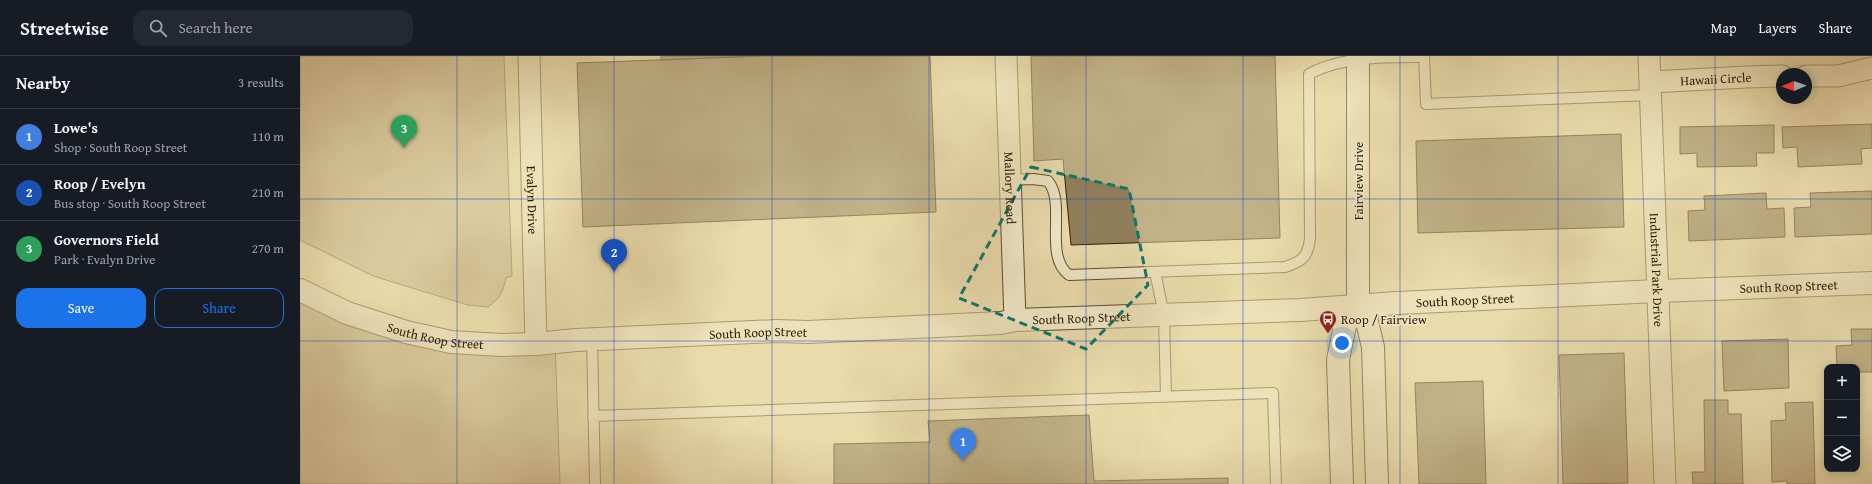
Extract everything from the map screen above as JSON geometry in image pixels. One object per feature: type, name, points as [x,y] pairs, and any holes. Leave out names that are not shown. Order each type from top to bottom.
[{"type":"street","name":"Evalyn Drive","points":[[529,56],[536,344]]},
{"type":"street","name":"Mallory Road","points":[[1006,56],[1015,320]]},
{"type":"street","name":"Industrial Park Drive","points":[[1649,56],[1665,484]]},
{"type":"street","name":"Fairview Drive","points":[[1358,57],[1358,306],[1367,322],[1373,347],[1377,484]]},
{"type":"street","points":[[1812,76],[1838,76],[1872,68]]},
{"type":"street","name":"Hawaii Circle","points":[[1651,89],[1776,77]]},
{"type":"street","name":"South Roop Street","points":[[300,290],[347,313],[406,332],[451,342],[502,345],[536,344],[592,339],[777,331],[808,332],[1001,323],[1015,320],[1300,310],[1658,290],[1872,283]]},
{"type":"street","points":[[1342,484],[1338,360],[1345,325],[1358,306]]},
{"type":"lane","points":[[1010,180],[1033,179],[1048,181],[1051,184],[1054,196],[1058,261],[1063,271],[1068,275],[1285,267],[1303,259],[1309,250],[1309,74],[1322,67],[1358,57],[1424,56],[1426,104],[1651,89]]},
{"type":"lane","points":[[1155,272],[1164,315],[1166,397]]},
{"type":"lane","points":[[592,339],[595,484]]},
{"type":"lane","points":[[593,416],[1273,393],[1276,484]]},
{"type":"highlighted area","points":[[1031,167],[1129,189],[1148,285],[1086,349],[959,298]]},
{"type":"shaded area","points":[[300,56],[504,56],[512,276],[506,278],[504,287],[500,294],[488,307],[468,305],[373,276],[300,240]]},
{"type":"shaded area","points":[[300,290],[406,332],[555,342],[560,484],[300,484]]},
{"type":"building","points":[[661,56],[761,56],[661,60]]},
{"type":"building","points":[[761,56],[930,56],[936,212],[583,227],[577,63]]},
{"type":"building","points":[[1031,56],[1275,56],[1280,238],[1071,245],[1063,159],[1034,161]]},
{"type":"building","points":[[1872,124],[1872,148],[1861,149],[1862,164],[1798,167],[1797,147],[1783,148],[1782,127]]},
{"type":"building","points":[[1774,125],[1774,153],[1756,153],[1757,166],[1697,167],[1697,153],[1680,154],[1680,127]]},
{"type":"building","points":[[1621,134],[1624,227],[1418,233],[1416,141]]},
{"type":"building","points":[[1872,191],[1872,234],[1795,237],[1794,208],[1811,207],[1810,193]]},
{"type":"building","points":[[1766,193],[1767,209],[1784,208],[1785,237],[1689,241],[1688,211],[1705,210],[1704,196]]},
{"type":"building","points":[[1851,329],[1872,329],[1872,372],[1860,372],[1860,364],[1837,364],[1836,346],[1852,345]]},
{"type":"building","points":[[1788,339],[1789,388],[1724,391],[1722,341]]},
{"type":"building","points":[[1624,353],[1628,483],[1563,484],[1559,355]]},
{"type":"building","points":[[1483,381],[1486,484],[1419,484],[1415,383]]},
{"type":"building","points":[[1704,400],[1728,400],[1728,414],[1741,414],[1743,484],[1693,484],[1692,472],[1705,472]]},
{"type":"building","points":[[1813,402],[1815,484],[1787,484],[1787,481],[1772,482],[1771,421],[1786,420],[1785,403]]},
{"type":"building","points":[[1089,415],[1094,481],[1228,478],[1228,484],[834,484],[834,444],[930,442],[928,421]]},
{"type":"place","name":"Governors Field","points":[[404,148]]},
{"type":"place","name":"Roop / Evelyn","points":[[614,272]]},
{"type":"place","name":"Roop / Fairview","points":[[1328,334]]},
{"type":"place","name":"Lowe's","points":[[963,461]]}]
